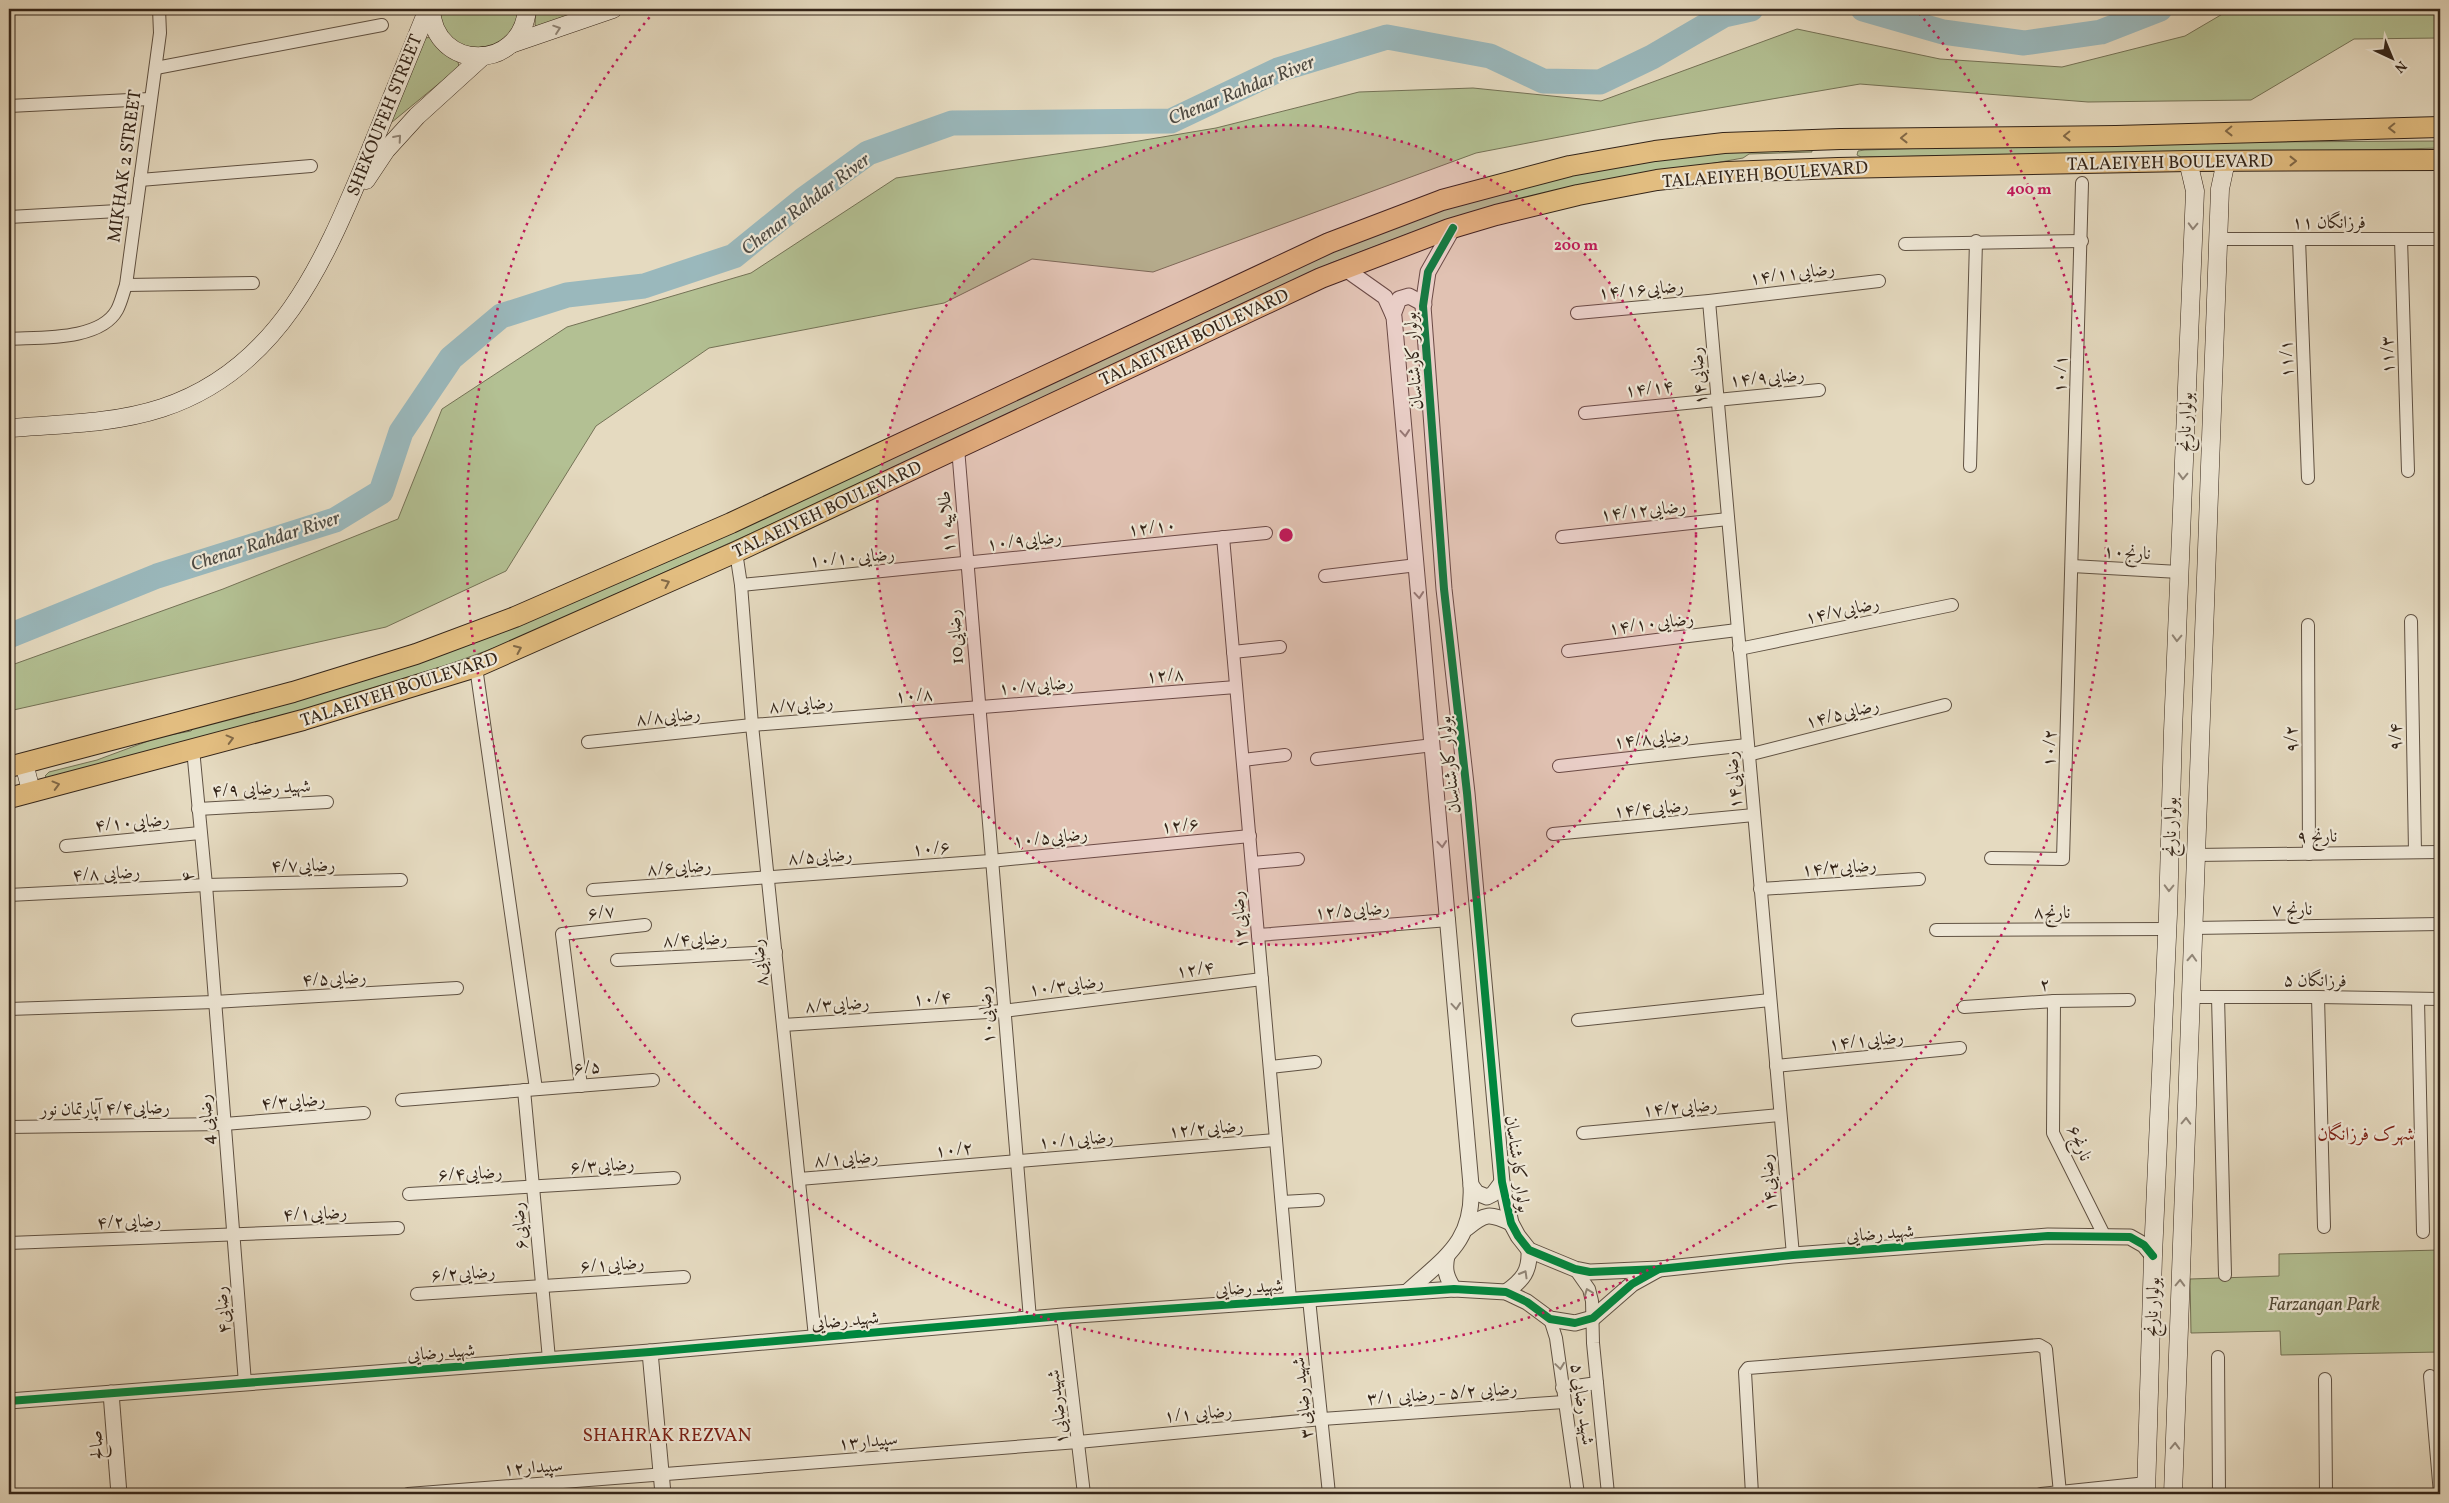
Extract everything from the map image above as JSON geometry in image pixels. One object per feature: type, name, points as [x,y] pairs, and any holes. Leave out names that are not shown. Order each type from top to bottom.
[{"type":"main road","points":[[430,9],[437,31],[450,46],[468,55],[483,56],[500,52],[511,45],[613,9]]},
{"type":"main road","name":"SHEKOUFEH STREET","points":[[341,221],[430,9]]},
{"type":"main road","points":[[511,45],[523,29],[527,9]]},
{"type":"main road","name":"SHEKOUFEH STREET","points":[[9,428],[125,418],[177,402],[224,377],[240,366],[279,327],[301,297],[341,221],[386,150],[432,101],[463,76],[483,56]]},
{"type":"main road","name":"TALAEIYEH BOULEVARD","points":[[16,765],[293,692],[416,654],[515,617],[731,522],[1329,243],[1442,200],[1570,166],[1655,151],[1724,143],[1840,139],[2116,136],[2440,127]]},
{"type":"main road","points":[[1838,168],[1840,139]]},
{"type":"main road","name":"TALAEIYEH BOULEVARD","points":[[9,798],[303,720],[476,667],[736,552],[1344,268],[1453,228],[1578,195],[1657,180],[1727,172],[2188,161],[2440,160]]},
{"type":"main road","name":"بولوار نارنج","points":[[2147,1489],[2153,1256],[2168,929],[2173,731],[2195,191],[2188,161]]},
{"type":"main road","name":"بولوار نارنج","points":[[2173,1494],[2218,239],[2220,189],[2226,161]]},
{"type":"main road","points":[[2195,191],[2202,183],[2207,182],[2217,185],[2220,189]]},
{"type":"main road","points":[[2173,731],[2199,733]]},
{"type":"main road","points":[[16,765],[31,791]]},
{"type":"street","name":"MIKHAK 2 STREET","points":[[9,339],[72,335],[90,331],[105,323],[116,311],[126,284],[150,99],[156,68],[160,33],[159,9]]},
{"type":"street","points":[[156,68],[382,25]]},
{"type":"street","points":[[9,106],[150,99]]},
{"type":"street","points":[[140,180],[311,166]]},
{"type":"street","name":"۱۰/۱","points":[[2072,566],[2082,241],[2082,183]]},
{"type":"street","points":[[9,217],[136,210]]},
{"type":"street","name":"بولوار کارشناسان","points":[[1453,228],[1428,272],[1424,304],[1444,589],[1467,793],[1502,1182],[1511,1223],[1518,1236],[1530,1250],[1574,1269]]},
{"type":"street","name":"فرزانگان ۱۱","points":[[2218,239],[2440,239]]},
{"type":"street","name":"۱۱/۱","points":[[2299,239],[2308,478]]},
{"type":"street","name":"۱۱/۳","points":[[2401,239],[2408,471]]},
{"type":"street","points":[[1905,244],[1976,241],[2082,241]]},
{"type":"street","points":[[1970,466],[1976,241]]},
{"type":"street","name":"بولوار کارشناسان","points":[[1344,268],[1385,297],[1394,315],[1471,1185],[1472,1206],[1467,1228],[1447,1256],[1407,1292]]},
{"type":"street","name":"رضایی۱۴/۱۱","points":[[1709,301],[1879,281]]},
{"type":"street","points":[[126,284],[253,283]]},
{"type":"street","points":[[1394,315],[1399,299],[1409,296],[1424,304]]},
{"type":"street","name":"رضایی۱۴/۱۶","points":[[1577,313],[1709,301]]},
{"type":"street","name":"رضایی۱۴","points":[[1709,301],[1792,1255]]},
{"type":"street","name":"رضایی۱۴/۹","points":[[1717,398],[1819,390]]},
{"type":"street","name":"۱۴/۱۴","points":[[1586,413],[1717,398]]},
{"type":"street","name":"طلاییه ۱۱","points":[[958,448],[967,564]]},
{"type":"street","name":"رضایی۱۴/۱۲","points":[[1562,536],[1728,519]]},
{"type":"street","name":"۱۲/۱۰","points":[[1085,552],[1266,534]]},
{"type":"street","name":"رضایی۱۲","points":[[1223,537],[1290,1299]]},
{"type":"street","name":"رضایی۸","points":[[736,552],[741,585],[752,725],[815,1337]]},
{"type":"street","name":"رضایی۱۰/۹","points":[[967,564],[1085,552]]},
{"type":"street","name":"رضایی۱۰/۱۰","points":[[741,585],[967,564]]},
{"type":"street","name":"رضایی10","points":[[967,564],[978,708]]},
{"type":"street","points":[[1326,576],[1416,565]]},
{"type":"street","name":"نارنج۱۰","points":[[2072,566],[2179,572]]},
{"type":"street","name":"۱۰/۲","points":[[1991,858],[2064,859],[2072,566]]},
{"type":"street","name":"رضایی۱۴/۷","points":[[1739,650],[1952,604]]},
{"type":"street","name":"۹/۴","points":[[2411,621],[2415,852]]},
{"type":"street","name":"۹/۲","points":[[2308,625],[2309,854]]},
{"type":"street","name":"رضایی۱۴/۱۰","points":[[1568,651],[1737,630]]},
{"type":"street","points":[[1233,652],[1280,647]]},
{"type":"street","name":"رضایی۶","points":[[476,667],[530,1090],[533,1187],[549,1359]]},
{"type":"street","name":"۱۲/۸","points":[[1097,698],[1236,687]]},
{"type":"street","name":"رضایی۱۰/۷","points":[[978,708],[1097,698]]},
{"type":"street","name":"رضایی۱۴/۵","points":[[1748,750],[1945,705]]},
{"type":"street","name":"۱۰/۸","points":[[853,717],[978,708]]},
{"type":"street","name":"رضایی۱۰","points":[[978,708],[1030,1319]]},
{"type":"street","name":"رضایی۸/۷","points":[[752,725],[853,717]]},
{"type":"street","name":"رضایی۸/۸","points":[[588,742],[752,725]]},
{"type":"street","points":[[1317,758],[1433,745]]},
{"type":"street","name":"۴","points":[[192,749],[206,885],[214,1002]]},
{"type":"street","name":"رضایی۱۴/۸","points":[[1559,766],[1748,750]]},
{"type":"street","points":[[1243,760],[1285,755]]},
{"type":"street","name":"۴/۹ شهید رضایی","points":[[198,809],[327,802]]},
{"type":"street","name":"رضایی۱۴/۴","points":[[1552,834],[1754,816]]},
{"type":"street","name":"رضایی۴/۱۰","points":[[66,846],[200,833]]},
{"type":"street","name":"۱۲/۶","points":[[1112,848],[1250,836]]},
{"type":"street","name":"رضایی۱۰/۵","points":[[990,861],[1112,848]]},
{"type":"street","name":"نارنج ۹","points":[[2195,855],[2440,852]]},
{"type":"street","points":[[1252,864],[1298,859]]},
{"type":"street","name":"۱۰/۶","points":[[874,870],[990,861]]},
{"type":"street","name":"رضایی۸/۵","points":[[768,878],[874,870]]},
{"type":"street","name":"رضایی۸/۶","points":[[593,890],[768,878]]},
{"type":"street","name":"رضایی۱۴/۳","points":[[1760,889],[1919,879]]},
{"type":"street","name":"رضایی۴/۷","points":[[206,885],[401,880]]},
{"type":"street","name":"رضایی ۴/۸","points":[[9,895],[206,885]]},
{"type":"street","name":"رضایی۱۲/۵","points":[[1258,935],[1449,920]]},
{"type":"street","name":"نارنج ۷","points":[[2193,928],[2440,924]]},
{"type":"street","name":"۶/۷","points":[[581,1086],[562,934],[644,925]]},
{"type":"street","name":"نارنج۸","points":[[1936,930],[2168,929]]},
{"type":"street","name":"رضایی۸/۴","points":[[617,960],[776,952]]},
{"type":"street","name":"۱۲/۴","points":[[1133,994],[1262,979]]},
{"type":"street","name":"رضایی۴/۵","points":[[9,1009],[214,1002],[457,988]]},
{"type":"street","name":"رضایی۱۰/۳","points":[[1004,1011],[1133,994]]},
{"type":"street","points":[[2318,996],[2324,1227]]},
{"type":"street","name":"فرزانگان ۵","points":[[2190,997],[2318,996],[2440,1000]]},
{"type":"street","points":[[2218,997],[2226,1276]]},
{"type":"street","points":[[1578,1020],[1770,1000]]},
{"type":"street","name":"۲","points":[[1964,1007],[2054,1001],[2130,1000]]},
{"type":"street","points":[[2418,1000],[2423,1232]]},
{"type":"street","name":"نارنج۶","points":[[2054,1001],[2053,1133],[2104,1236]]},
{"type":"street","name":"رضایی 4","points":[[214,1002],[233,1234]]},
{"type":"street","name":"۱۰/۴","points":[[893,1018],[1004,1011]]},
{"type":"street","name":"رضایی۸/۳","points":[[783,1025],[893,1018]]},
{"type":"street","name":"۱۴/۱رضایی","points":[[1776,1066],[1960,1048]]},
{"type":"street","points":[[1270,1067],[1315,1062]]},
{"type":"street","name":"۶/۵","points":[[402,1100],[653,1080]]},
{"type":"street","name":"رضایی۴/۳","points":[[224,1124],[364,1113]]},
{"type":"street","name":"رضایی۱۴/۲","points":[[1583,1133],[1780,1115]]},
{"type":"street","name":"رضایی۴/۴ آپارتمان نور","points":[[12,1127],[224,1124]]},
{"type":"street","name":"رضایی۱۲/۲","points":[[1138,1152],[1276,1140]]},
{"type":"street","name":"رضایی۱۰/۱","points":[[1016,1162],[1138,1152]]},
{"type":"street","name":"۱۰/۲","points":[[895,1172],[1016,1162]]},
{"type":"street","name":"رضایی۸/۱","points":[[799,1180],[895,1172]]},
{"type":"street","name":"رضایی۶/۳","points":[[533,1187],[674,1178]]},
{"type":"street","points":[[1471,1185],[1477,1193],[1487,1197],[1493,1194],[1502,1182]]},
{"type":"street","name":"رضایی۶/۴","points":[[409,1194],[533,1187]]},
{"type":"street","points":[[1282,1202],[1318,1200]]},
{"type":"street","points":[[1467,1228],[1481,1217],[1488,1215],[1511,1223]]},
{"type":"street","name":"رضایی۴/۱","points":[[233,1234],[398,1228]]},
{"type":"street","name":"رضایی۴/۲","points":[[9,1243],[233,1234]]},
{"type":"street","name":"رضایی۴","points":[[233,1234],[245,1383]]},
{"type":"street","name":"شهید رضایی","points":[[1574,1269],[1590,1272],[1659,1269],[1792,1255],[2048,1236],[2104,1236]]},
{"type":"street","points":[[2104,1236],[2130,1237],[2144,1245],[2153,1256]]},
{"type":"street","points":[[1506,1292],[1526,1275],[1530,1263],[1530,1250]]},
{"type":"street","points":[[1447,1256],[1446,1276],[1454,1289]]},
{"type":"street","name":"شهید رضایی ۵","points":[[1574,1269],[1589,1289],[1608,1494]]},
{"type":"street","name":"شهید رضایی","points":[[9,1401],[650,1352],[1063,1316],[1454,1289],[1506,1292],[1527,1302],[1550,1319],[1575,1323],[1593,1318],[1632,1284],[1659,1269]]},
{"type":"street","name":"رضایی۶/۱","points":[[542,1286],[684,1277]]},
{"type":"street","name":"رضایی۶/۲","points":[[417,1294],[542,1286]]},
{"type":"street","name":"شهید رضایی ۳","points":[[1309,1299],[1329,1494]]},
{"type":"street","name":"شهیدرضایی۱","points":[[1063,1316],[1084,1494]]},
{"type":"street","name":"شهید رضایی ۵","points":[[1550,1319],[1556,1338],[1578,1494]]},
{"type":"street","points":[[1752,1494],[1745,1372],[1748,1368],[2039,1345],[2046,1349],[2060,1492]]},
{"type":"street","points":[[650,1352],[663,1494]]},
{"type":"street","points":[[2218,1357],[2219,1494]]},
{"type":"street","points":[[2430,1376],[2440,1494]]},
{"type":"street","points":[[2325,1379],[2326,1494]]},
{"type":"street","points":[[1562,1388],[1597,1383]]},
{"type":"street","name":"صالح","points":[[111,1392],[119,1494]]},
{"type":"street","name":"رضایی ۵/۲ - رضایی ۳/۱","points":[[1322,1420],[1564,1402]]},
{"type":"street","name":"رضایی ۱/۱","points":[[1078,1442],[1322,1420]]},
{"type":"street","name":"سپیدار۱۳","points":[[661,1475],[1078,1442]]},
{"type":"street","name":"سپیدار۱۲","points":[[408,1494],[661,1475]]},
{"type":"street","points":[[2042,1494],[2147,1489]]},
{"type":"green space","points":[[439,9],[519,9],[512,31],[502,41],[493,45],[473,47],[463,45],[447,33],[440,18]]},
{"type":"green space","points":[[536,9],[592,9],[539,28],[535,25]]},
{"type":"green space","points":[[2231,9],[2440,9],[2440,38],[2354,39],[2251,100],[2088,102],[1860,84],[1637,122],[1476,153],[1153,272],[1032,259],[944,303],[709,348],[596,426],[506,571],[386,627],[9,711],[9,666],[223,589],[398,519],[442,409],[567,327],[751,273],[896,178],[1216,128],[1359,92],[1473,88],[1601,101],[1797,29],[1940,59],[2062,67],[2185,36]]},
{"type":"green space","points":[[430,37],[441,52],[458,62],[459,67],[386,127],[422,39]]},
{"type":"green space","points":[[2440,141],[2440,148],[2364,150],[1861,157],[1857,155],[1858,151],[1865,150],[2088,143]]},
{"type":"green space","points":[[1811,147],[1812,152],[1749,154],[1743,158],[1545,193],[1429,226],[1331,263],[945,446],[505,644],[400,682],[283,716],[49,779],[45,776],[49,772],[97,760],[159,737],[191,731],[195,726],[397,670],[1347,243],[1449,206],[1585,170],[1731,150]]},
{"type":"green space","name":"Farzangan Park","points":[[2440,1250],[2440,1352],[2281,1355],[2280,1331],[2191,1333],[2190,1279],[2279,1276],[2279,1254]]},
{"type":"waterway","name":"Chenar Rahdar River","points":[[9,636],[157,576],[335,520],[381,492],[401,432],[451,358],[501,316],[567,295],[644,286],[734,256],[803,200],[868,153],[952,123],[1171,121],[1278,70],[1387,37],[1490,56],[1543,81],[1600,82],[1652,57],[1724,15],[1751,9]]},
{"type":"waterway","name":"Chenar Rahdar River","points":[[1863,9],[1943,32],[2024,43],[2101,32],[2160,9]]},
{"type":"cycle path","points":[[1453,228],[1428,272],[1423,306],[1444,589],[1467,793],[1502,1182],[1511,1223],[1518,1236],[1529,1250],[1575,1269],[1590,1272],[1659,1269],[1793,1255],[2048,1236],[2130,1237],[2144,1245],[2153,1256]]},
{"type":"cycle path","points":[[9,1401],[650,1352],[1063,1316],[1454,1289],[1506,1292],[1527,1302],[1550,1319],[1575,1323],[1593,1318],[1632,1284],[1659,1269]]},
{"type":"district","name":"شهرک فرزانگان","points":[[2366,1133]]},
{"type":"district","name":"SHAHRAK REZVAN","points":[[667,1434]]}]
